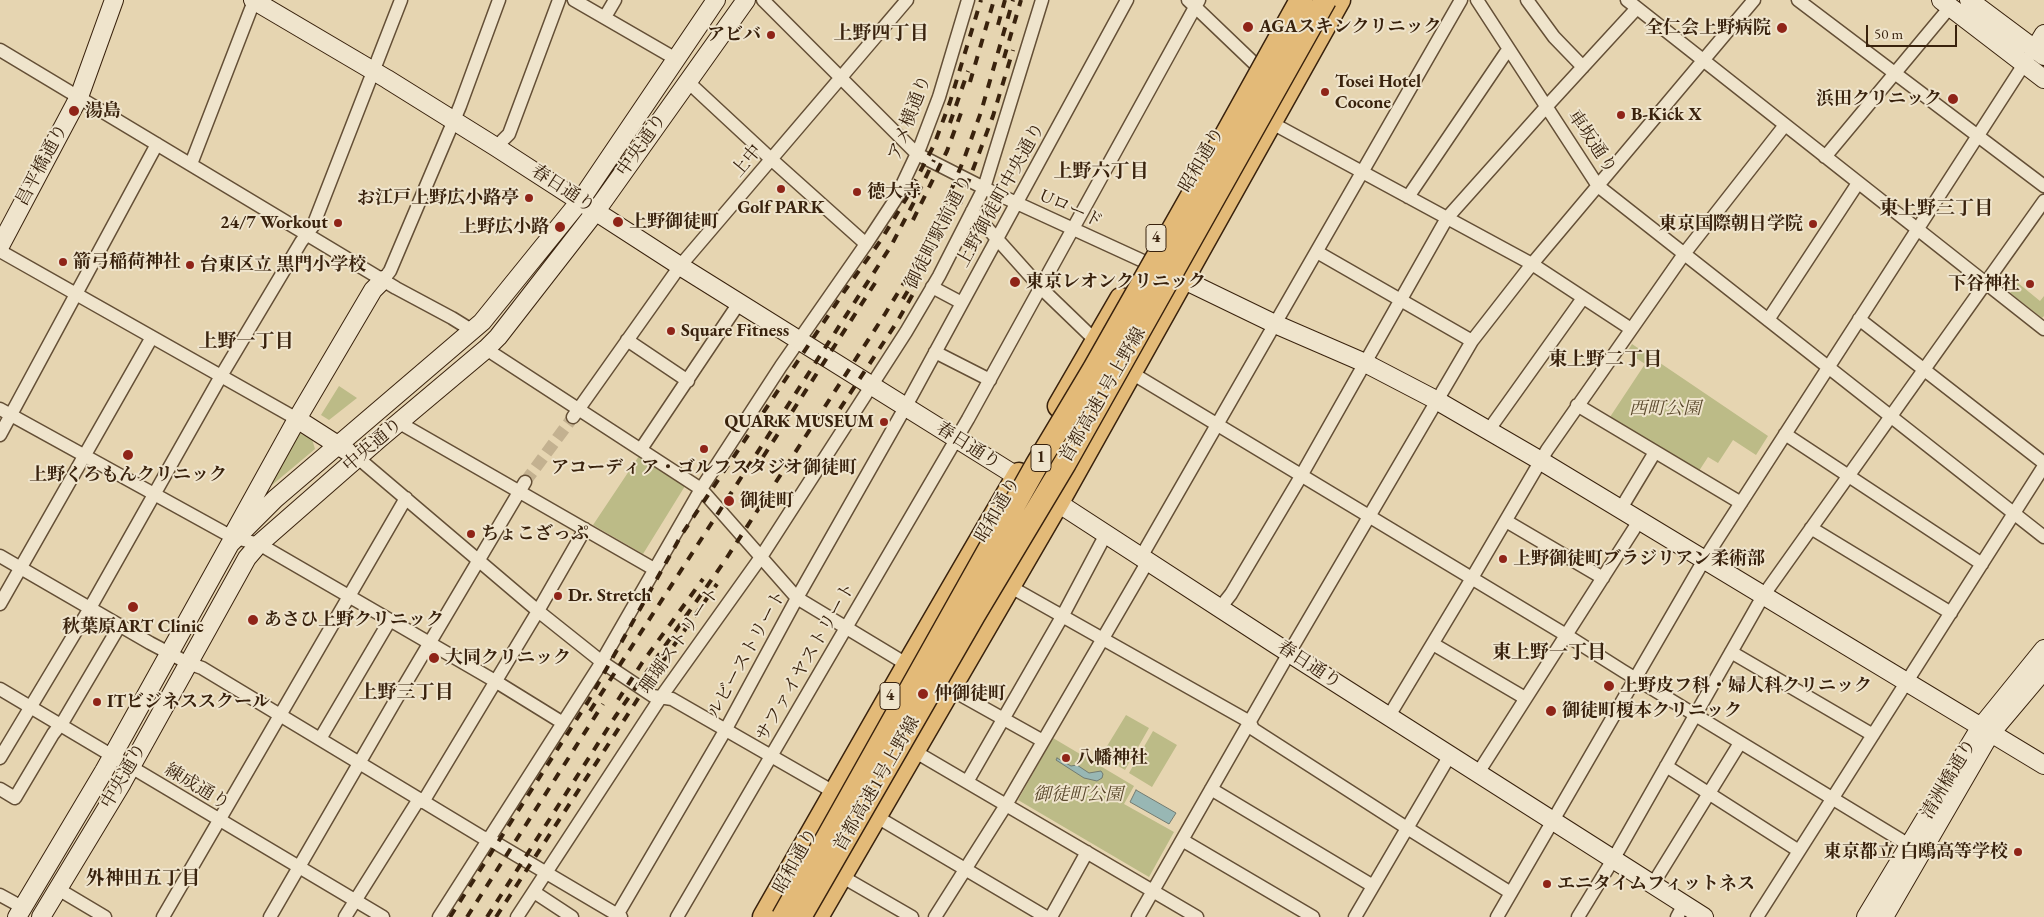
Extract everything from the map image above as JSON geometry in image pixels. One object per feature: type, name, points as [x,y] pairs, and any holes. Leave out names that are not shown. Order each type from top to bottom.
[{"type":"highway","name":"昭和通り","points":[[764,917],[834,792],[1294,0]]},
{"type":"highway","name":"首都高速1号上野線","points":[[783,917],[1036,466],[1303,11],[1316,0]]},
{"type":"highway","name":"首都高速1号上野線","points":[[800,917],[974,615],[1065,463],[1325,0]]},
{"type":"highway","points":[[974,615],[995,570],[1069,434],[1140,312],[1172,279],[1217,218],[1339,0]]},
{"type":"highway","points":[[817,917],[1058,502],[1130,372],[1172,279]]},
{"type":"main road","name":"昌平橋通り","points":[[0,246],[79,96],[114,0]]},
{"type":"main road","name":"中央通り","points":[[20,912],[112,757],[233,540],[275,499],[472,331],[503,297],[580,200],[716,0]]},
{"type":"main road","name":"中央通り","points":[[41,917],[130,768],[247,558],[259,544],[398,422],[486,349],[500,334],[596,211],[746,0]]},
{"type":"main road","points":[[1969,0],[2041,46]]},
{"type":"main road","name":"春日通り","points":[[259,2],[496,146],[680,266],[906,406],[960,431],[1018,477],[1289,653],[1614,858],[1653,884],[1680,911],[1704,917]]},
{"type":"main road","points":[[1946,4],[2044,79]]},
{"type":"main road","points":[[1172,279],[1365,363],[1436,400],[1541,461],[1639,522],[2044,765]]},
{"type":"main road","points":[[233,540],[238,524],[296,419],[373,290],[383,280]]},
{"type":"main road","points":[[296,419],[358,458]]},
{"type":"main road","name":"清洲橋通り","points":[[1866,917],[1909,845],[1985,731],[2044,648]]},
{"type":"main road","name":"清洲橋通り","points":[[1884,917],[1985,731],[2044,670]]},
{"type":"street","points":[[0,758],[90,608],[221,376],[313,226],[401,0]]},
{"type":"street","points":[[383,280],[390,271],[454,121],[498,0]]},
{"type":"street","points":[[496,146],[509,134],[559,0]]},
{"type":"street","points":[[574,0],[676,59]]},
{"type":"street","points":[[605,17],[615,0]]},
{"type":"street","name":"Uロード","points":[[763,0],[917,154],[984,188],[1143,261]]},
{"type":"street","name":"上中","points":[[576,413],[680,266],[907,0]]},
{"type":"street","name":"アメ横通り","points":[[439,917],[563,723],[598,659],[701,489],[799,340],[895,200],[917,154],[939,97],[968,0]]},
{"type":"street","name":"御徒町駅前通り","points":[[871,384],[932,287],[984,188],[1042,0]]},
{"type":"street","name":"上野御徒町中央通り","points":[[906,406],[1127,0]]},
{"type":"street","points":[[936,917],[1006,805],[1103,639],[1217,425],[1461,0]]},
{"type":"street","name":"車坂通り","points":[[1477,0],[1598,186],[2044,536]]},
{"type":"street","points":[[1527,0],[1554,37],[1582,67]]},
{"type":"street","points":[[1138,917],[1289,653],[1472,341],[1532,264],[1754,0]]},
{"type":"street","points":[[1798,0],[2044,186]]},
{"type":"street","points":[[191,164],[259,2]]},
{"type":"street","points":[[1194,2],[1257,66]]},
{"type":"street","name":"サファイヤストリート","points":[[677,917],[990,380],[1073,230],[1194,2]]},
{"type":"street","points":[[1220,608],[1231,594],[1301,476],[1447,218],[1582,67],[1632,4],[2044,329]]},
{"type":"street","points":[[1825,157],[1894,74],[1946,4]]},
{"type":"street","points":[[1497,917],[1704,560],[2024,64],[2041,46]]},
{"type":"street","points":[[0,50],[383,280],[472,331]]},
{"type":"street","points":[[1408,197],[1500,62],[1510,51]]},
{"type":"street","points":[[687,81],[770,159],[866,244]]},
{"type":"street","points":[[1270,122],[1532,264],[1631,330]]},
{"type":"street","points":[[1388,716],[1434,644],[1546,450],[1684,254],[1785,125]]},
{"type":"street","points":[[0,435],[5,412],[76,293],[157,144]]},
{"type":"street","points":[[1768,320],[1858,183]]},
{"type":"street","points":[[1578,917],[1614,858],[1763,596],[2044,201]]},
{"type":"street","points":[[972,210],[1041,288],[1096,342]]},
{"type":"street","points":[[0,251],[296,419]]},
{"type":"street","points":[[1317,252],[1472,341]]},
{"type":"street","points":[[932,287],[962,303]]},
{"type":"street","points":[[1488,431],[1583,298]]},
{"type":"street","points":[[641,449],[739,303]]},
{"type":"street","points":[[1757,917],[2044,465],[1859,320]]},
{"type":"street","points":[[0,604],[152,337]]},
{"type":"street","points":[[627,340],[688,381]]},
{"type":"street","points":[[486,349],[576,413],[641,449],[701,489],[797,598],[908,665]]},
{"type":"street","points":[[935,352],[990,380]]},
{"type":"street","points":[[1130,372],[1909,845]]},
{"type":"street","name":"珊瑚ストリート","points":[[517,917],[661,697],[760,556],[871,384]]},
{"type":"street","points":[[1577,405],[1740,503]]},
{"type":"street","name":"ルビーストリート","points":[[618,916],[726,730],[797,598],[906,406]]},
{"type":"street","points":[[5,412],[155,494],[233,540],[259,544],[495,681],[563,723]]},
{"type":"street","points":[[398,422],[522,487],[585,530],[654,569]]},
{"type":"street","points":[[1785,434],[1982,564]]},
{"type":"street","points":[[1620,510],[1655,452]]},
{"type":"street","points":[[358,458],[538,611],[598,659],[653,696],[672,699],[876,816],[1046,917]]},
{"type":"street","points":[[270,917],[522,487]]},
{"type":"street","points":[[163,917],[406,498]]},
{"type":"street","points":[[1506,522],[1602,578]]},
{"type":"street","points":[[1478,773],[1639,522]]},
{"type":"street","points":[[1811,528],[1950,613]]},
{"type":"street","points":[[345,917],[495,681],[585,530]]},
{"type":"street","points":[[967,782],[1063,615],[1106,534]]},
{"type":"street","points":[[0,556],[169,653],[202,668],[482,837],[489,839],[546,872],[618,916]]},
{"type":"street","points":[[1009,586],[1250,722],[1254,729],[1511,893]]},
{"type":"street","points":[[320,740],[390,620]]},
{"type":"street","points":[[0,789],[15,798],[120,625]]},
{"type":"street","points":[[1434,644],[1525,698]]},
{"type":"street","points":[[1732,652],[1873,735]]},
{"type":"street","name":"練成通り","points":[[0,689],[383,917]]},
{"type":"street","points":[[950,689],[1043,741]]},
{"type":"street","points":[[1653,884],[1740,743]]},
{"type":"street","points":[[914,751],[1198,917]]},
{"type":"street","points":[[1355,917],[1450,755]]},
{"type":"street","points":[[1666,766],[1799,851]]},
{"type":"street","points":[[1211,789],[1373,886]]},
{"type":"street","points":[[1182,840],[1313,917]]},
{"type":"street","points":[[1051,917],[1087,852]]},
{"type":"street","points":[[841,876],[912,917]]},
{"type":"street","points":[[58,889],[106,917]]},
{"type":"street","points":[[534,892],[572,917]]},
{"type":"street","points":[[0,895],[20,912]]},
{"type":"green space","points":[[2018,283],[2040,301],[2044,296],[2044,316],[2042,318],[2010,293]]},
{"type":"green space","name":"西町公園","points":[[1632,344],[1768,436],[1756,455],[1733,440],[1718,463],[1708,457],[1697,474],[1610,417],[1645,364],[1627,352]]},
{"type":"green space","points":[[339,386],[357,398],[329,420],[321,415]]},
{"type":"green space","points":[[299,433],[312,439],[315,449],[272,485],[271,483]]},
{"type":"green space","points":[[639,456],[685,486],[643,554],[593,525]]},
{"type":"green space","points":[[1126,715],[1149,728],[1125,770],[1101,756]]},
{"type":"green space","points":[[1153,731],[1177,745],[1152,787],[1129,773]]},
{"type":"green space","name":"御徒町公園","points":[[1053,738],[1134,786],[1124,804],[1174,832],[1149,877],[1018,800]]},
{"type":"water","points":[[1057,758],[1071,766],[1077,765],[1089,773],[1101,771],[1103,774],[1102,778],[1097,781],[1084,778],[1056,760]]},
{"type":"water","points":[[1136,790],[1176,813],[1169,824],[1130,802]]},
{"type":"tunnel","points":[[525,482],[573,417]]},
{"type":"railway","points":[[450,917],[589,700],[682,534],[846,289],[881,240],[906,199],[934,145],[950,102],[981,0]]},
{"type":"railway","points":[[970,82],[994,0]]},
{"type":"railway","points":[[998,25],[1005,0]]},
{"type":"railway","points":[[487,917],[615,717],[724,562],[916,263],[941,215],[964,159],[981,112],[1013,0]]},
{"type":"railway","points":[[1004,58],[1021,0]]},
{"type":"railway","points":[[960,204],[993,116],[1013,50]]},
{"type":"railway","points":[[950,123],[968,71]]},
{"type":"railway","points":[[913,220],[947,151],[961,113]]},
{"type":"railway","points":[[590,711],[891,246],[934,160]]},
{"type":"railway","points":[[903,299],[948,218],[958,193]]},
{"type":"railway","points":[[763,457],[877,280]]},
{"type":"railway","points":[[830,424],[897,322],[913,294]]},
{"type":"railway","points":[[618,700],[642,663],[703,579]]},
{"type":"railway","points":[[496,917],[656,671],[717,584]]},
{"type":"railway","points":[[467,917],[603,704]]},
{"type":"place","name":"AGAスキンクリニック","points":[[1248,27]]},
{"type":"place","name":"全仁会上野病院","points":[[1782,28]]},
{"type":"place","name":"アビバ","points":[[771,35]]},
{"type":"place","name":"Tosei Hotel Cocone","points":[[1325,92]]},
{"type":"place","name":"浜田クリニック","points":[[1953,99]]},
{"type":"place","name":"湯島","points":[[74,111]]},
{"type":"place","name":"B-Kick X","points":[[1621,115]]},
{"type":"place","name":"Golf PARK","points":[[781,189]]},
{"type":"place","name":"徳大寺","points":[[857,192]]},
{"type":"place","name":"お江戸上野広小路亭","points":[[529,198]]},
{"type":"place","name":"上野御徒町","points":[[618,222]]},
{"type":"place","name":"24/7 Workout","points":[[338,223]]},
{"type":"place","name":"東京国際朝日学院","points":[[1813,224]]},
{"type":"place","name":"上野広小路","points":[[560,227]]},
{"type":"place","name":"箭弓稲荷神社","points":[[63,262]]},
{"type":"place","name":"台東区立 黒門小学校","points":[[190,265]]},
{"type":"place","name":"東京レオンクリニック","points":[[1015,282]]},
{"type":"place","name":"下谷神社","points":[[2030,284]]},
{"type":"place","name":"Square Fitness","points":[[671,331]]},
{"type":"place","name":"QUARK MUSEUM","points":[[884,422]]},
{"type":"place","name":"アコーディア・ゴルフスタジオ御徒町","points":[[704,449]]},
{"type":"place","name":"上野くろもんクリニック","points":[[128,455]]},
{"type":"place","name":"御徒町","points":[[729,501]]},
{"type":"place","name":"ちょこざっぷ","points":[[471,534]]},
{"type":"place","name":"上野御徒町ブラジリアン柔術部","points":[[1503,559]]},
{"type":"place","name":"Dr. Stretch","points":[[558,596]]},
{"type":"place","name":"秋葉原ART Clinic","points":[[133,607]]},
{"type":"place","name":"あさひ上野クリニック","points":[[253,620]]},
{"type":"place","name":"大同クリニック","points":[[434,658]]},
{"type":"place","name":"上野皮フ科・婦人科クリニック","points":[[1609,686]]},
{"type":"place","name":"仲御徒町","points":[[923,694]]},
{"type":"place","name":"ITビジネススクール","points":[[97,702]]},
{"type":"place","name":"御徒町榎本クリニック","points":[[1551,711]]},
{"type":"place","name":"八幡神社","points":[[1066,758]]},
{"type":"place","name":"東京都立 白鴎高等学校","points":[[2018,852]]},
{"type":"place","name":"エニタイムフィットネス","points":[[1547,884]]},
{"type":"district","name":"上野四丁目","points":[[881,34]]},
{"type":"district","name":"上野六丁目","points":[[1101,172]]},
{"type":"district","name":"東上野三丁目","points":[[1936,209]]},
{"type":"district","name":"上野一丁目","points":[[246,342]]},
{"type":"district","name":"東上野二丁目","points":[[1605,360]]},
{"type":"district","name":"東上野一丁目","points":[[1549,653]]},
{"type":"district","name":"上野三丁目","points":[[406,693]]},
{"type":"district","name":"外神田五丁目","points":[[143,879]]}]
